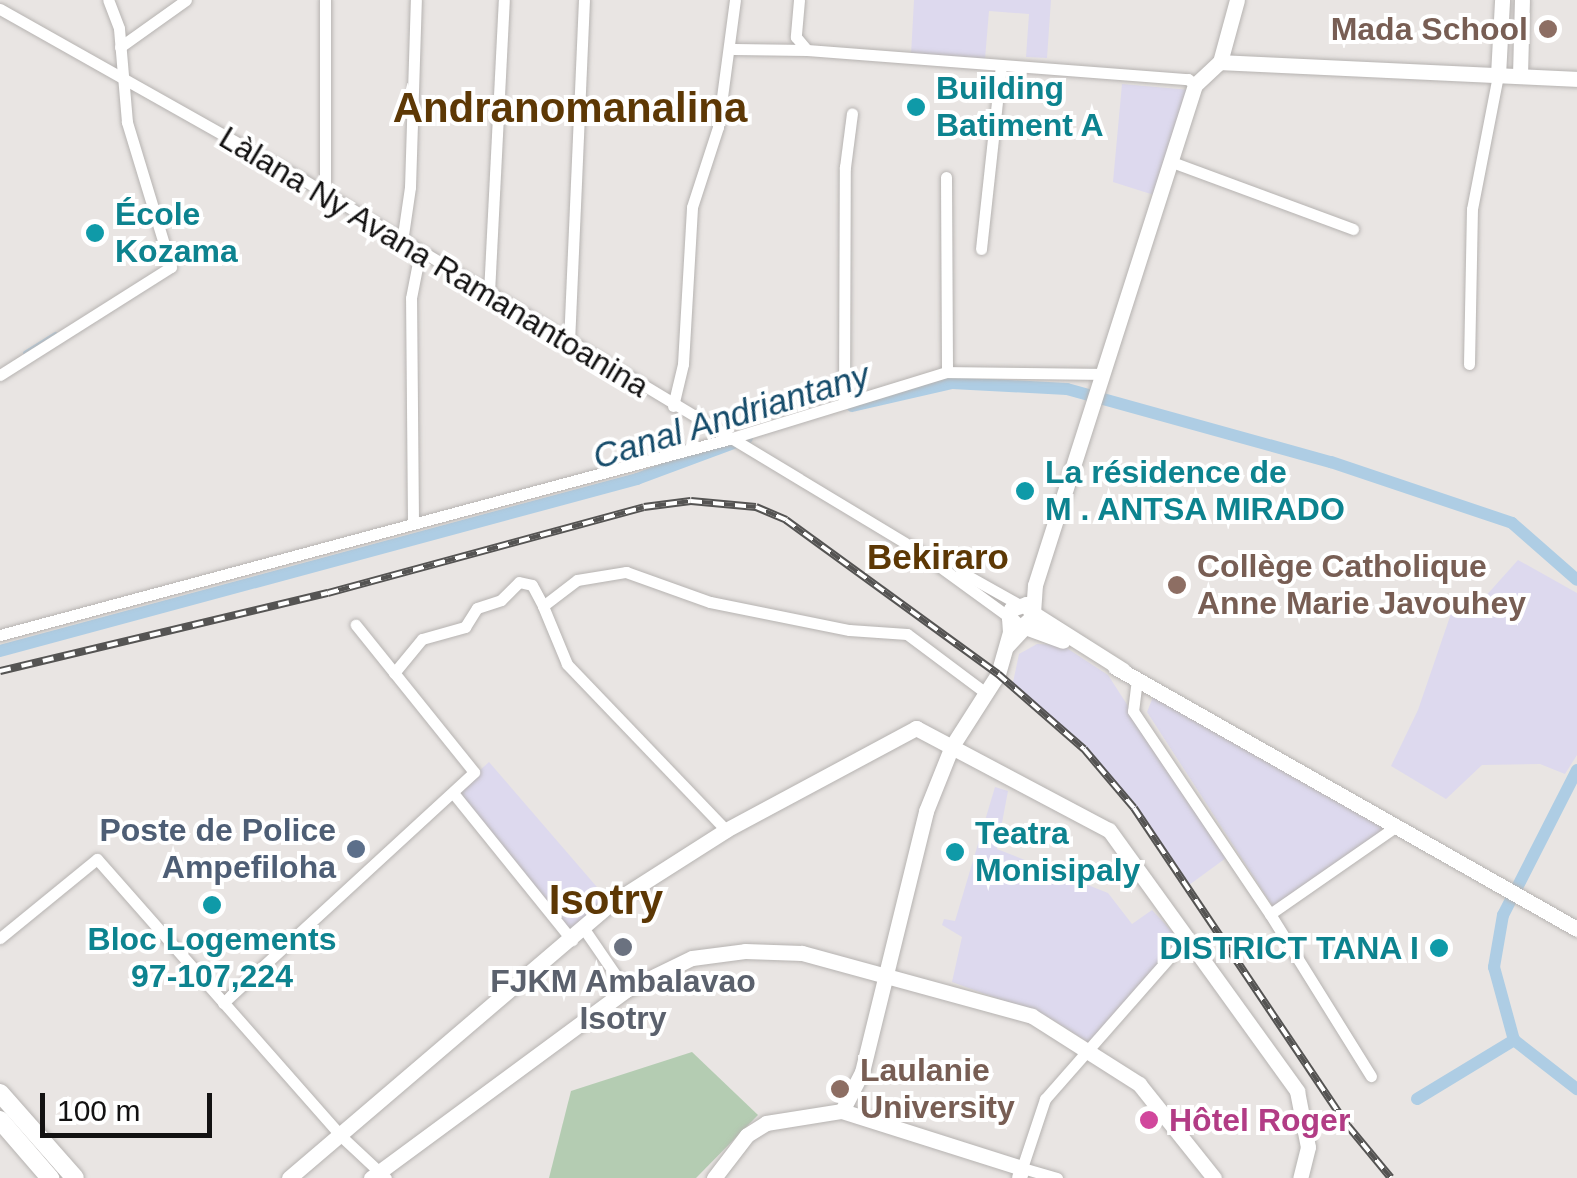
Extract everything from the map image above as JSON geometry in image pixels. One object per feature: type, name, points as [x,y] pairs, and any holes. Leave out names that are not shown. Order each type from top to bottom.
[{"type":"main road","points":[[0,1093],[75,1178]]},
{"type":"main road","points":[[0,1120],[50,1178]]},
{"type":"street","points":[[0,375],[171,267],[119,72],[120,47],[108,0]]},
{"type":"street","points":[[120,47],[186,0]]},
{"type":"street","points":[[324,193],[325,0]]},
{"type":"street","points":[[402,242],[410,188],[416,0]]},
{"type":"street","points":[[489,294],[504,0]]},
{"type":"street","points":[[569,342],[584,0]]},
{"type":"street","points":[[672,406],[683,364],[692,206],[704,185],[734,49],[736,0]]},
{"type":"street","points":[[799,0],[796,37],[807,50]]},
{"type":"street","points":[[842,1111],[862,1072],[926,811],[952,746],[986,694],[1035,585],[1195,85],[1220,62],[1237,0]]},
{"type":"street","points":[[1469,364],[1472,209],[1498,74],[1502,0]]},
{"type":"street","points":[[1520,75],[1522,0]]},
{"type":"street","name":"Làlana Ny Avana Ramanantoanina","points":[[0,8],[119,72],[324,193],[1021,615]]},
{"type":"street","points":[[734,49],[807,50],[1188,79],[1195,85]]},
{"type":"street","points":[[1220,62],[1577,79]]},
{"type":"street","points":[[981,249],[1000,66]]},
{"type":"street","points":[[844,403],[845,167],[852,113]]},
{"type":"street","points":[[1172,162],[1354,229]]},
{"type":"street","points":[[946,177],[947,372]]},
{"type":"street","points":[[413,522],[411,298],[420,252]]},
{"type":"street","points":[[0,635],[730,439],[947,372],[1102,374]]},
{"type":"street","points":[[542,606],[577,580],[626,572],[710,602],[826,626],[907,634],[986,694]]},
{"type":"street","points":[[394,673],[422,638],[464,627],[476,608],[502,600],[519,582],[532,585],[568,664],[726,830]]},
{"type":"street","points":[[1021,615],[1577,929]]},
{"type":"street","points":[[223,1003],[474,772],[356,625]]},
{"type":"street","points":[[1130,674],[1133,711],[1270,914],[1371,1076]]},
{"type":"street","points":[[289,1178],[342,1137],[610,904],[726,830],[909,729],[952,746],[1109,830],[1184,941],[1297,1091],[1308,1147],[1300,1178]]},
{"type":"street","points":[[454,794],[626,990]]},
{"type":"street","points":[[1270,914],[1395,827]]},
{"type":"street","points":[[0,938],[82,865],[97,859],[379,1175],[626,990],[692,958],[745,951],[802,953],[1026,1014],[1140,1084],[1214,1178]]},
{"type":"street","points":[[1020,1173],[1045,1099],[1184,941]]},
{"type":"street","points":[[714,1178],[747,1136],[766,1123],[842,1111],[1020,1173],[1057,1178]]},
{"type":"shaded area","points":[[914,0],[1051,0],[1047,58],[1026,57],[1029,14],[989,11],[985,59],[911,55]]},
{"type":"shaded area","points":[[1122,84],[1190,90],[1157,196],[1113,182]]},
{"type":"shaded area","points":[[1518,560],[1577,593],[1577,755],[1565,774],[1540,764],[1482,765],[1446,799],[1391,766],[1418,710],[1456,599],[1475,608]]},
{"type":"shaded area","points":[[1037,644],[1062,645],[1108,675],[1226,858],[1189,885],[1084,749],[1012,687],[1019,654]]},
{"type":"shaded area","points":[[1153,697],[1383,828],[1357,854],[1274,908],[1147,712]]},
{"type":"shaded area","name":"Isotry","points":[[489,762],[609,901],[571,936],[456,792]]},
{"type":"shaded area","points":[[995,787],[1008,791],[997,849],[1108,893],[1132,924],[1152,910],[1181,941],[1094,1046],[1048,1017],[952,982],[962,937],[942,925],[944,919],[955,921]]},
{"type":"green space","points":[[692,1052],[758,1115],[696,1178],[549,1178],[571,1091]]},
{"type":"waterway","points":[[25,353],[55,334]]},
{"type":"waterway","name":"Canal Andriantany","points":[[852,406],[952,383],[1067,389],[1331,462],[1512,523],[1577,580]]},
{"type":"waterway","name":"Canal Andriantany","points":[[0,651],[637,479],[747,438]]},
{"type":"waterway","name":"Canal Andriantany","points":[[1577,770],[1503,915],[1494,967],[1514,1040],[1577,1089]]},
{"type":"waterway","name":"Canal Andriantany","points":[[1417,1099],[1514,1040]]},
{"type":"railway","points":[[0,671],[328,593],[644,507],[691,501],[756,507],[786,520],[998,674],[1084,749],[1134,808],[1348,1126],[1391,1178]]},
{"type":"place","name":"Mada School","points":[[1548,29]]},
{"type":"place","name":"Building Batiment A","points":[[916,107]]},
{"type":"place","name":"École Kozama","points":[[95,233]]},
{"type":"place","name":"La résidence de M . ANTSA MIRADO","points":[[1025,491]]},
{"type":"place","name":"Collège Catholique Anne Marie Javouhey","points":[[1177,585]]},
{"type":"place","name":"Poste de Police Ampefiloha","points":[[356,849]]},
{"type":"place","name":"Teatra Monisipaly","points":[[955,852]]},
{"type":"place","name":"Bloc Logements 97-107,224","points":[[212,905]]},
{"type":"place","name":"FJKM Ambalavao Isotry","points":[[623,947]]},
{"type":"place","name":"DISTRICT TANA I","points":[[1439,948]]},
{"type":"place","name":"Laulanie University","points":[[840,1089]]},
{"type":"place","name":"Hôtel Roger","points":[[1149,1120]]},
{"type":"district","name":"Andranomanalina","points":[[570,108]]},
{"type":"district","name":"Bekiraro","points":[[938,557]]},
{"type":"district","name":"Isotry","points":[[606,900]]}]
